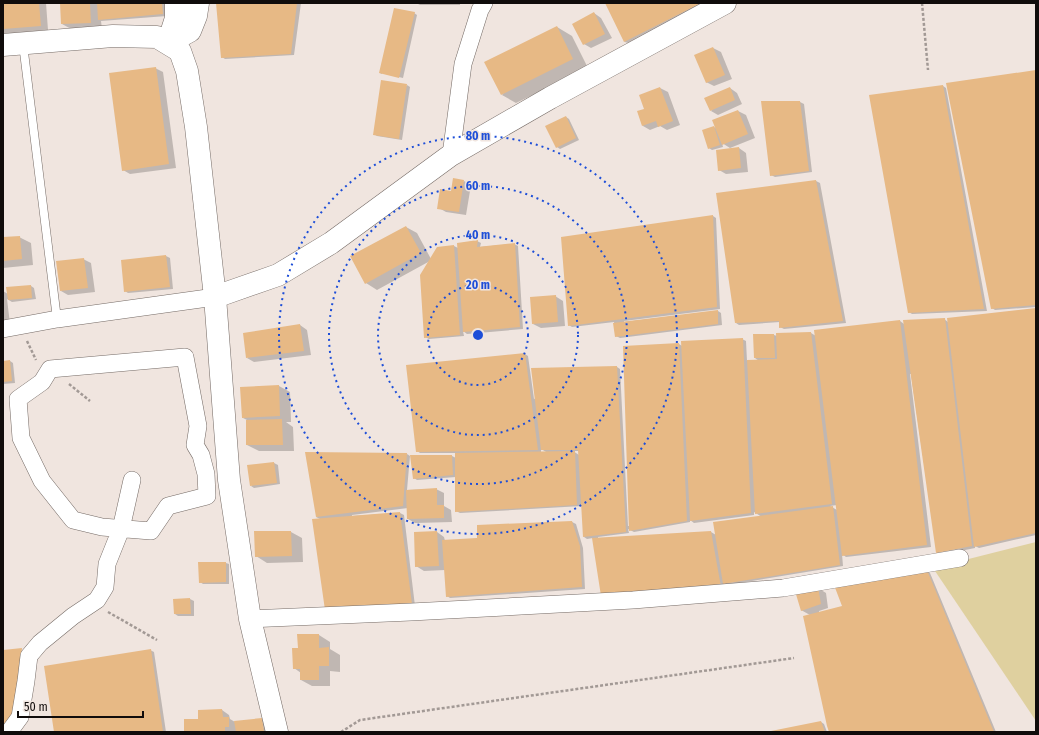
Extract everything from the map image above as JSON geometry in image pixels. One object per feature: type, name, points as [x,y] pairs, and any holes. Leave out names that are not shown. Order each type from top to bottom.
[{"type":"street","points":[[168,43],[176,18],[176,3]]},
{"type":"street","points":[[168,43],[190,31],[196,16],[198,3]]},
{"type":"street","points":[[451,155],[463,64],[480,10],[484,3]]},
{"type":"street","points":[[3,329],[57,319],[215,297],[278,275],[331,243],[451,155],[550,98],[725,3]]},
{"type":"street","points":[[13,44],[113,36],[157,37],[180,51],[187,71],[196,127],[215,297],[229,480],[250,619],[277,732]]},
{"type":"street","points":[[185,357],[198,426],[195,445],[201,455],[206,474],[207,496],[168,506],[151,531],[121,528],[102,527],[73,520],[68,514],[42,481],[21,438],[18,399],[42,382],[50,369],[185,357]]},
{"type":"street","points":[[9,732],[20,717],[29,656],[40,643],[73,616],[97,600],[105,587],[107,564],[121,528],[132,480]]},
{"type":"street","points":[[250,619],[633,600],[783,588],[960,558]]},
{"type":"lane","points":[[13,44],[57,319]]},
{"type":"path","points":[[922,3],[928,70]]},
{"type":"path","points":[[97,600],[106,611],[157,640]]},
{"type":"path","points":[[341,732],[360,720],[794,658]]},
{"type":"shaded area","points":[[1036,542],[1036,721],[933,568]]},
{"type":"building","points":[[3,3],[39,3],[41,26],[3,29]]},
{"type":"building","points":[[60,3],[90,3],[91,23],[61,24]]},
{"type":"building","points":[[97,3],[162,3],[163,14],[98,20]]},
{"type":"building","points":[[216,3],[297,3],[291,54],[221,58]]},
{"type":"building","points":[[605,3],[701,3],[624,42]]},
{"type":"building","points":[[394,8],[415,12],[399,78],[379,73]]},
{"type":"building","points":[[594,12],[605,34],[583,45],[572,24]]},
{"type":"building","points":[[557,26],[573,59],[501,95],[484,62]]},
{"type":"building","points":[[713,47],[725,75],[706,83],[694,55]]},
{"type":"building","points":[[156,67],[169,164],[122,171],[109,73]]},
{"type":"building","points":[[1036,70],[1036,305],[991,309],[946,83]]},
{"type":"building","points":[[381,80],[407,84],[399,139],[373,135]]},
{"type":"building","points":[[943,85],[984,309],[908,313],[869,95]]},
{"type":"building","points":[[660,87],[673,121],[658,127],[656,121],[642,126],[637,111],[644,109],[639,95]]},
{"type":"building","points":[[730,87],[735,100],[710,111],[704,98]]},
{"type":"building","points":[[761,101],[800,101],[809,171],[770,176]]},
{"type":"building","points":[[738,110],[748,134],[722,145],[712,120]]},
{"type":"building","points":[[566,116],[576,138],[556,148],[545,126]]},
{"type":"building","points":[[714,126],[720,145],[708,149],[702,130]]},
{"type":"building","points":[[739,147],[741,168],[718,171],[716,150]]},
{"type":"building","points":[[453,178],[464,180],[459,212],[437,209],[440,189],[451,191]]},
{"type":"building","points":[[816,180],[843,321],[779,328],[779,321],[735,323],[716,193]]},
{"type":"building","points":[[713,215],[717,307],[568,326],[561,237]]},
{"type":"building","points":[[406,226],[421,253],[365,284],[350,256]]},
{"type":"building","points":[[20,236],[22,259],[3,261],[3,237]]},
{"type":"building","points":[[478,240],[477,247],[515,243],[520,327],[463,332],[457,243]]},
{"type":"building","points":[[454,245],[460,335],[424,338],[420,275],[437,247]]},
{"type":"building","points":[[166,255],[170,287],[124,292],[121,260]]},
{"type":"building","points":[[84,258],[88,288],[60,291],[56,261]]},
{"type":"building","points":[[31,285],[32,298],[8,300],[6,287]]},
{"type":"building","points":[[556,295],[558,322],[532,324],[530,297]]},
{"type":"building","points":[[1036,308],[1036,533],[974,547],[947,318]]},
{"type":"building","points":[[718,310],[718,324],[615,337],[613,323]]},
{"type":"building","points":[[945,318],[972,546],[936,553],[903,320]]},
{"type":"building","points":[[900,320],[927,545],[842,556],[814,330]]},
{"type":"building","points":[[300,324],[304,351],[246,358],[243,333]]},
{"type":"building","points":[[811,332],[832,504],[755,514],[747,360],[777,359],[776,333]]},
{"type":"building","points":[[753,334],[774,334],[775,358],[754,358]]},
{"type":"building","points":[[743,338],[751,513],[690,521],[681,341]]},
{"type":"building","points":[[679,343],[687,521],[629,531],[623,346]]},
{"type":"building","points":[[525,353],[538,450],[416,452],[406,365]]},
{"type":"building","points":[[10,360],[12,381],[3,382],[3,361]]},
{"type":"building","points":[[617,366],[626,532],[583,537],[578,450],[541,450],[531,368]]},
{"type":"building","points":[[279,385],[280,416],[242,418],[240,387]]},
{"type":"building","points":[[282,419],[283,445],[246,445],[246,420]]},
{"type":"building","points":[[575,451],[577,505],[455,512],[455,453]]},
{"type":"building","points":[[305,452],[407,453],[403,506],[316,517]]},
{"type":"building","points":[[410,455],[452,455],[453,475],[413,479]]},
{"type":"building","points":[[274,462],[277,483],[250,486],[247,465]]},
{"type":"building","points":[[437,488],[437,505],[444,505],[444,518],[407,519],[406,490]]},
{"type":"building","points":[[833,506],[840,565],[723,584],[713,522]]},
{"type":"building","points":[[400,512],[412,604],[325,610],[312,519]]},
{"type":"building","points":[[572,521],[580,546],[582,587],[446,597],[442,540],[477,538],[477,525]]},
{"type":"building","points":[[254,531],[291,531],[292,556],[255,557]]},
{"type":"building","points":[[437,531],[439,566],[415,567],[414,532]]},
{"type":"building","points":[[711,531],[721,587],[601,596],[592,538]]},
{"type":"building","points":[[198,562],[226,562],[226,582],[199,583]]},
{"type":"building","points":[[927,570],[994,732],[829,732],[803,616],[842,606],[834,585]]},
{"type":"building","points":[[818,587],[821,604],[801,611],[795,591]]},
{"type":"building","points":[[190,598],[191,614],[174,614],[173,599]]},
{"type":"building","points":[[297,634],[319,634],[319,648],[329,647],[329,666],[319,666],[319,680],[300,680],[300,669],[293,669],[292,648],[298,648]]},
{"type":"building","points":[[22,648],[16,713],[3,726],[3,650]]},
{"type":"building","points":[[151,649],[163,732],[54,732],[44,666]]},
{"type":"building","points":[[222,709],[223,717],[229,717],[229,727],[225,727],[225,732],[184,732],[184,719],[198,719],[198,710]]},
{"type":"building","points":[[262,718],[264,732],[236,732],[234,721]]},
{"type":"building","points":[[821,721],[825,732],[771,732],[771,731]]}]
